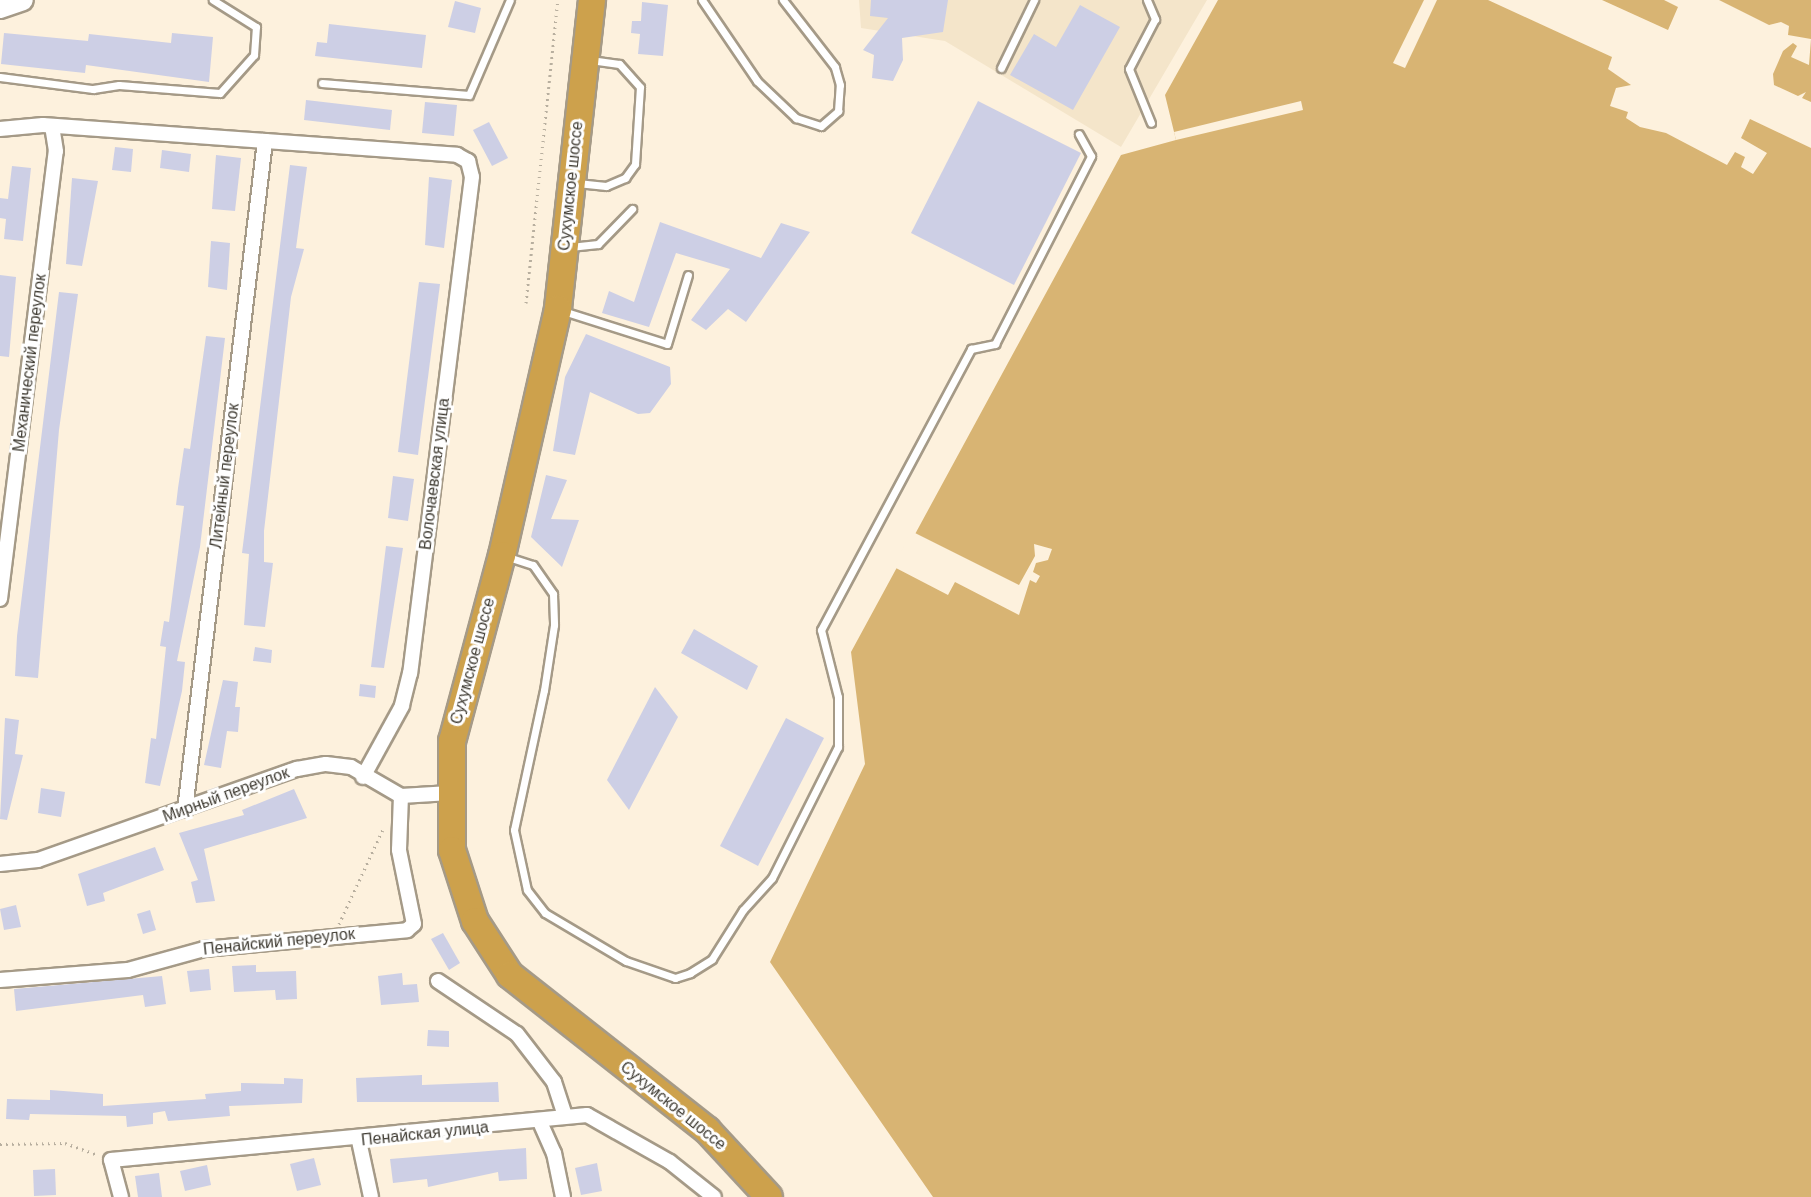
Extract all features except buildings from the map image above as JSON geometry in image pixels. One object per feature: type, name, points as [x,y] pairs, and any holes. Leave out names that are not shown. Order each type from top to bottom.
[{"type":"highway","name":"Сухумское шоссе","points":[[592,0],[558,309],[502,555],[459,702],[450,792],[457,873],[475,921],[496,957],[528,993],[707,1130],[769,1197]]},
{"type":"street","points":[[0,8],[22,0]]},
{"type":"street","points":[[0,129],[52,126],[265,141]]},
{"type":"street","name":"Механический переулок","points":[[0,599],[56,151],[52,126]]},
{"type":"street","name":"Волочаевская улица","points":[[265,141],[457,155],[468,161],[472,177],[410,673],[402,705],[363,777]]},
{"type":"street","name":"Литейный переулок","points":[[185,810],[265,141]]},
{"type":"street","name":"Мирный переулок","points":[[0,864],[39,860],[297,769],[326,764],[351,767],[363,777],[401,796]]},
{"type":"street","points":[[401,796],[450,792]]},
{"type":"street","name":"Пенайский переулок","points":[[0,980],[128,970],[204,949],[407,930],[414,924],[399,850],[401,796]]},
{"type":"street","points":[[438,981],[517,1034],[554,1082],[566,1115]]},
{"type":"street","name":"Пенайская улица","points":[[111,1160],[359,1141],[540,1122],[566,1115],[587,1115],[613,1125],[714,1197]]},
{"type":"street","points":[[540,1122],[554,1154],[563,1197]]},
{"type":"street","points":[[359,1141],[371,1197]]},
{"type":"street","points":[[111,1160],[121,1197]]},
{"type":"lane","points":[[0,77],[93,89],[119,85],[220,93],[254,55],[256,27],[213,0]]},
{"type":"lane","points":[[322,84],[469,95],[510,0]]},
{"type":"lane","points":[[702,0],[757,81],[796,118],[821,126],[838,111],[840,85],[834,67],[783,0]]},
{"type":"lane","points":[[1000,68],[1034,0]]},
{"type":"lane","points":[[1147,0],[1155,19],[1129,69],[1150,123]]},
{"type":"lane","points":[[572,183],[606,186],[625,178],[635,164],[640,87],[619,64],[585,59]]},
{"type":"lane","points":[[502,555],[533,565],[553,594],[544,690],[514,830],[527,890],[545,913],[626,961],[675,978],[690,973],[712,959],[743,910],[772,878],[838,747],[838,697],[820,630],[971,349],[995,344],[1091,156],[1079,134]]},
{"type":"lane","points":[[565,247],[598,244],[632,209]]},
{"type":"lane","points":[[558,309],[667,344],[688,274]]},
{"type":"path","points":[[526,303],[558,0]]},
{"type":"path","points":[[335,935],[353,885],[401,796]]},
{"type":"path","points":[[0,1144],[65,1143],[111,1160]]},
{"type":"shaded area","points":[[859,0],[1207,0],[1121,147],[945,41],[861,28]]},
{"type":"shaded area","points":[[1218,0],[1811,0],[1811,1197],[933,1197],[770,962],[865,764],[851,652],[1121,155],[1176,140],[1165,95]]},
{"type":"pier","points":[[1424,0],[1437,0],[1405,68],[1393,63]]},
{"type":"pier","points":[[1488,0],[1602,0],[1668,30],[1678,7],[1664,0],[1719,0],[1769,25],[1781,22],[1789,26],[1788,35],[1811,39],[1809,65],[1791,57],[1797,46],[1793,43],[1783,51],[1773,74],[1774,85],[1798,96],[1806,92],[1802,98],[1811,102],[1811,148],[1750,119],[1741,138],[1767,153],[1753,174],[1741,167],[1745,157],[1735,152],[1727,165],[1666,133],[1640,127],[1626,118],[1628,112],[1610,106],[1616,88],[1631,85],[1608,69],[1612,57]]},
{"type":"pier","points":[[1301,101],[1303,110],[1176,140],[1174,132]]},
{"type":"pier","points":[[911,531],[1019,585],[1035,556],[1034,544],[1052,549],[1048,560],[1036,563],[1033,572],[1040,576],[1036,583],[1030,580],[1019,615],[955,582],[948,595],[894,567]]}]
